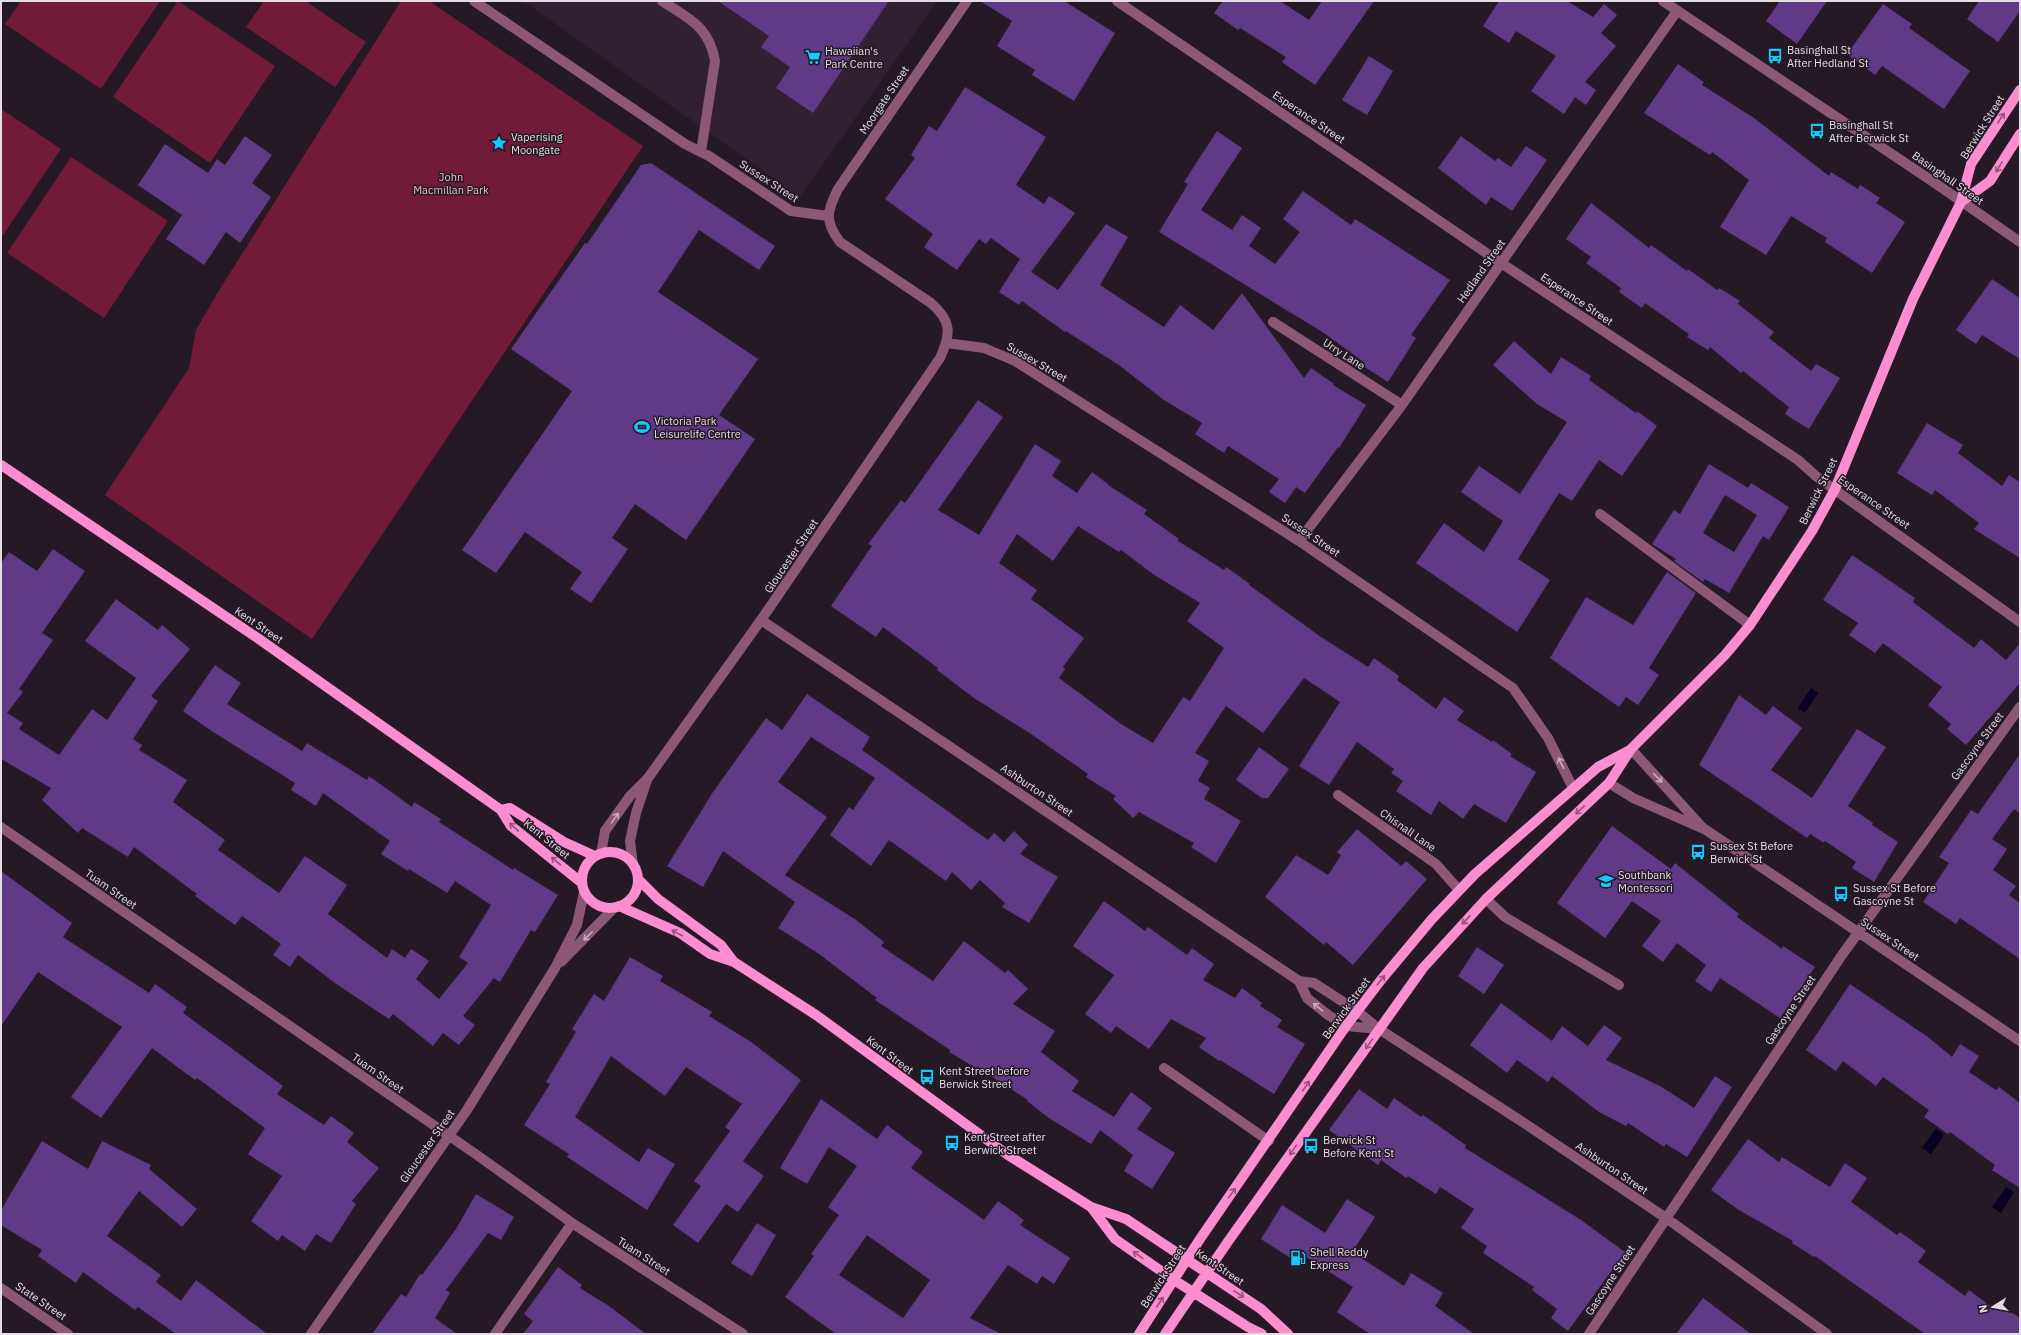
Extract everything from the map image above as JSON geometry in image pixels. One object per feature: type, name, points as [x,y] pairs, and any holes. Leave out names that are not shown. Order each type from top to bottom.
[{"type":"main road","name":"Berwick Street","points":[[1165,1334],[1206,1273],[1423,968],[1486,899],[1608,784],[1631,749],[1725,655],[1750,625],[1812,531],[1834,489],[1913,299],[1961,202],[1971,164],[2020,90]]},
{"type":"main road","name":"Berwick Street","points":[[1961,202],[1990,181],[2020,134]]},
{"type":"main road","name":"Kent Street","points":[[1,465],[259,639],[501,810],[512,826],[583,887]]},
{"type":"main road","name":"Berwick Street","points":[[1139,1334],[1346,1026],[1432,919],[1475,874],[1573,788],[1598,767],[1631,749]]},
{"type":"main road","name":"Kent Street","points":[[501,810],[510,808],[564,842],[598,855]]},
{"type":"main road","points":[[614,852],[621,854],[633,865],[638,879],[635,893],[625,903],[617,907],[600,906],[588,898],[583,887],[584,867],[598,855],[614,852]]},
{"type":"main road","name":"Kent Street","points":[[638,879],[658,899],[721,945],[734,962]]},
{"type":"main road","name":"Kent Street","points":[[617,907],[680,933],[710,954],[734,962],[816,1016],[1008,1155],[1091,1207],[1126,1219],[1261,1308],[1288,1334]]},
{"type":"main road","name":"Kent Street","points":[[1091,1207],[1115,1239],[1174,1280],[1248,1328],[1262,1334]]},
{"type":"street","name":"Sussex Street","points":[[474,1],[685,144],[701,152],[791,211],[828,216]]},
{"type":"street","points":[[662,1],[700,26],[712,46],[715,61],[701,152]]},
{"type":"street","name":"Moorgate Street","points":[[828,216],[831,202],[838,189],[967,1]]},
{"type":"street","name":"Esperance Street","points":[[1117,1],[1501,262],[1798,460],[1834,489],[2020,622]]},
{"type":"street","name":"Basinghall Street","points":[[1663,1],[1932,181],[2020,242]]},
{"type":"street","name":"Hedland Street","points":[[1299,541],[1402,405],[1677,11]]},
{"type":"street","points":[[828,216],[832,231],[840,242],[931,303],[940,311],[947,322],[947,343]]},
{"type":"street","name":"Urry Lane","points":[[1273,322],[1402,405]]},
{"type":"street","name":"Sussex Street","points":[[947,343],[984,348],[1015,361],[1299,541],[1513,688],[1548,738],[1573,788]]},
{"type":"street","name":"Gloucester Street","points":[[598,855],[605,831],[630,796],[648,778],[762,620],[940,358],[947,343]]},
{"type":"street","points":[[1600,514],[1750,625]]},
{"type":"street","name":"Ashburton Street","points":[[762,620],[1299,981],[1314,983],[1357,1011],[1379,1029],[1521,1121],[1666,1218],[1827,1334]]},
{"type":"street","name":"Gascoyne Street","points":[[1589,1334],[1858,932],[2020,707]]},
{"type":"street","name":"Sussex Street","points":[[1631,749],[1706,830]]},
{"type":"street","name":"Gloucester Street","points":[[633,865],[630,841],[636,813],[648,778]]},
{"type":"street","name":"Sussex Street","points":[[1608,784],[1633,798],[1706,830],[2020,1042]]},
{"type":"street","name":"Chisnall Lane","points":[[1338,795],[1436,864],[1460,890]]},
{"type":"street","name":"Tuam Street","points":[[1,827],[477,1154],[572,1223],[743,1334]]},
{"type":"street","name":"Gloucester Street","points":[[311,1334],[467,1110],[555,968],[577,925],[583,887]]},
{"type":"street","points":[[1486,899],[1505,917],[1619,985]]},
{"type":"street","name":"Gloucester Street","points":[[555,968],[617,907]]},
{"type":"street","name":"Ashburton Street","points":[[1299,981],[1307,998],[1328,1015],[1346,1026],[1379,1029]]},
{"type":"street","points":[[1164,1068],[1269,1141]]},
{"type":"street","points":[[495,1334],[572,1223]]},
{"type":"street","name":"State Street","points":[[1,1288],[68,1334]]},
{"type":"shaded area","name":"Hawaiian's Park Centre","points":[[523,1],[937,1],[800,197]]},
{"type":"shaded area","points":[[1811,688],[1818,693],[1805,713],[1798,708]]},
{"type":"shaded area","points":[[1936,1128],[1944,1135],[1931,1154],[1922,1148]]},
{"type":"shaded area","points":[[2006,1187],[2014,1192],[2001,1213],[1992,1207]]},
{"type":"green space","points":[[21,1],[160,1],[101,89],[5,24]]},
{"type":"green space","points":[[178,1],[275,66],[210,163],[113,97]]},
{"type":"green space","points":[[264,1],[305,1],[366,42],[335,87],[246,27]]},
{"type":"green space","name":"John Macmillan Park","points":[[401,1],[429,1],[643,146],[312,639],[105,495],[189,368],[196,330],[218,292]]},
{"type":"green space","points":[[1,109],[61,149],[1,238]]},
{"type":"green space","points":[[71,157],[168,221],[104,318],[7,253]]},
{"type":"building","name":"Hawaiian's Park Centre","points":[[718,1],[889,1],[813,113],[776,88],[790,67],[761,47],[769,36]]},
{"type":"building","points":[[980,1],[1064,1],[1115,33],[1074,101],[1032,75],[1035,70],[997,46],[1012,21]]},
{"type":"building","points":[[1223,1],[1280,1],[1309,20],[1322,1],[1374,1],[1315,85],[1282,62],[1286,57],[1240,28],[1238,30],[1214,13]]},
{"type":"building","points":[[1499,1],[1567,1],[1593,17],[1604,4],[1617,15],[1601,33],[1616,46],[1585,82],[1596,90],[1586,105],[1575,97],[1564,114],[1531,91],[1556,56],[1516,31],[1509,43],[1483,26]]},
{"type":"building","points":[[1780,1],[1827,1],[1797,44],[1766,21]]},
{"type":"building","points":[[1979,1],[2020,1],[2020,11],[1998,42],[1967,19]]},
{"type":"building","points":[[1883,4],[1912,24],[1909,28],[1970,71],[1944,109],[1882,66],[1875,75],[1847,54]]},
{"type":"building","points":[[1369,56],[1393,71],[1367,115],[1342,100]]},
{"type":"building","points":[[1678,64],[1704,82],[1702,85],[1754,118],[1829,176],[1831,172],[1858,189],[1860,185],[1880,198],[1876,203],[1905,222],[1872,273],[1825,242],[1827,238],[1791,216],[1766,255],[1720,227],[1749,180],[1712,152],[1710,155],[1644,113]]},
{"type":"building","points":[[965,87],[1046,137],[1016,185],[1044,204],[1049,196],[1075,213],[1031,272],[1058,290],[1106,224],[1128,237],[1100,285],[1164,327],[1180,305],[1213,330],[1242,293],[1304,378],[1311,368],[1334,384],[1333,385],[1366,405],[1339,448],[1338,447],[1305,493],[1296,487],[1285,503],[1269,492],[1279,479],[1228,446],[1224,453],[1195,434],[1202,423],[1164,400],[1120,366],[1066,331],[1065,332],[1022,301],[1019,305],[999,292],[1020,259],[991,238],[986,244],[979,239],[957,270],[924,247],[933,234],[885,199],[915,158],[911,155],[929,126],[937,131]]},
{"type":"building","points":[[1217,131],[1242,148],[1201,210],[1232,230],[1242,215],[1261,228],[1249,246],[1275,264],[1300,232],[1283,219],[1303,191],[1351,225],[1355,219],[1450,280],[1411,335],[1416,338],[1388,382],[1363,366],[1365,363],[1324,333],[1159,232],[1188,184],[1184,182]]},
{"type":"building","points":[[245,136],[272,155],[252,183],[271,197],[240,243],[226,232],[204,265],[166,239],[182,215],[138,185],[165,144],[208,173],[217,159],[225,165]]},
{"type":"building","points":[[1461,136],[1495,161],[1498,158],[1511,167],[1526,146],[1547,160],[1512,211],[1491,197],[1486,205],[1438,168]]},
{"type":"building","name":"Victoria Park Leisurelife Centre","points":[[651,163],[775,246],[759,270],[699,230],[658,292],[758,359],[719,415],[755,439],[686,540],[635,504],[612,538],[628,549],[591,603],[570,589],[582,572],[525,532],[496,573],[462,550],[572,391],[511,349],[585,243],[587,244],[641,165]]},
{"type":"building","points":[[1591,203],[1649,248],[1651,245],[1687,271],[1688,269],[1717,290],[1719,288],[1740,301],[1738,304],[1774,332],[1769,338],[1811,371],[1816,364],[1840,378],[1809,429],[1785,414],[1789,407],[1743,371],[1741,373],[1710,347],[1708,350],[1687,337],[1689,334],[1645,303],[1642,308],[1619,292],[1621,288],[1586,263],[1591,257],[1566,239]]},
{"type":"building","points":[[1992,279],[2020,298],[2020,359],[1982,335],[1976,344],[1956,330]]},
{"type":"building","points":[[1514,341],[1551,374],[1561,357],[1591,376],[1589,380],[1636,413],[1637,411],[1657,426],[1622,476],[1599,460],[1572,501],[1559,493],[1518,559],[1550,580],[1517,632],[1416,563],[1444,523],[1484,552],[1503,521],[1461,492],[1479,466],[1520,494],[1567,422],[1537,404],[1493,365]]},
{"type":"building","points":[[978,400],[1003,417],[938,510],[979,535],[1035,444],[1061,461],[1052,476],[1077,493],[1092,472],[1108,485],[1147,510],[1144,514],[1179,539],[1178,541],[1224,570],[1226,567],[1321,637],[1368,667],[1374,658],[1399,676],[1397,680],[1436,709],[1444,697],[1464,711],[1457,720],[1492,742],[1493,740],[1512,754],[1510,756],[1536,772],[1506,823],[1474,804],[1463,819],[1439,801],[1431,815],[1396,791],[1403,781],[1391,773],[1394,769],[1357,742],[1329,785],[1299,766],[1340,702],[1304,678],[1263,733],[1226,706],[1195,753],[1209,761],[1198,781],[1210,788],[1204,799],[1241,821],[1216,863],[1191,847],[1194,843],[1139,812],[1133,818],[1113,799],[1116,796],[1086,777],[1088,774],[1034,736],[974,698],[937,670],[938,668],[883,627],[876,637],[831,606],[872,546],[868,544],[901,500],[905,503]],"holes":[[[1078,526],[1119,552],[1121,550],[1153,574],[1200,603],[1187,621],[1224,648],[1190,701],[1183,697],[1153,743],[1121,724],[1059,678],[1065,669],[1063,667],[1084,638],[1031,599],[1037,590],[999,563],[1017,534],[1053,561]]]},
{"type":"building","points":[[1927,423],[1963,445],[1958,453],[2002,486],[2009,475],[2020,482],[2020,558],[1974,529],[1979,523],[1935,490],[1932,495],[1897,473]]},
{"type":"building","points":[[1709,464],[1748,488],[1751,483],[1789,507],[1769,540],[1763,536],[1729,593],[1705,579],[1703,582],[1674,561],[1676,559],[1652,544],[1674,510],[1680,514]],"holes":[[[1725,495],[1757,515],[1734,552],[1703,533]]]},
{"type":"building","points":[[53,549],[85,571],[42,633],[53,640],[19,689],[23,692],[7,713],[23,723],[19,729],[59,755],[92,709],[107,720],[136,678],[85,641],[116,599],[158,630],[162,625],[190,649],[151,696],[158,701],[133,739],[142,745],[139,750],[187,780],[173,802],[225,840],[218,850],[279,893],[305,856],[347,885],[328,914],[387,958],[392,949],[405,958],[411,949],[429,961],[416,979],[439,999],[468,963],[459,957],[491,905],[455,881],[447,893],[409,869],[408,871],[381,854],[390,841],[323,793],[316,806],[291,790],[295,783],[213,732],[183,711],[215,665],[241,683],[227,704],[302,751],[307,743],[367,780],[369,776],[412,807],[414,802],[441,819],[439,822],[513,870],[514,868],[558,895],[535,932],[531,930],[500,982],[494,978],[463,1016],[475,1025],[459,1045],[443,1033],[433,1046],[393,1014],[389,1019],[335,983],[298,955],[290,967],[273,955],[281,944],[242,916],[235,925],[195,896],[197,894],[134,847],[128,857],[82,828],[78,833],[42,800],[51,788],[1,759],[1,563],[9,552],[37,571]]},
{"type":"building","points":[[1852,555],[1915,598],[1913,602],[1974,648],[1981,639],[2006,660],[2020,643],[2020,683],[1966,745],[1947,729],[1951,724],[1928,705],[1942,687],[1883,643],[1875,653],[1849,635],[1858,623],[1823,600]]},
{"type":"building","points":[[1667,572],[1696,593],[1649,668],[1659,675],[1638,705],[1626,697],[1619,707],[1550,658],[1586,597],[1633,625]]},
{"type":"building","points":[[807,694],[870,737],[862,750],[988,840],[994,833],[1004,842],[1014,831],[1028,845],[1020,854],[1058,877],[1029,923],[1002,907],[1005,903],[980,880],[971,890],[952,872],[946,881],[889,840],[871,866],[830,835],[849,807],[853,810],[875,778],[811,737],[778,782],[827,817],[785,875],[856,920],[884,942],[881,946],[933,981],[964,941],[1005,973],[1008,970],[1028,989],[1013,1004],[1055,1031],[1041,1052],[1079,1081],[1072,1091],[1114,1117],[1131,1092],[1152,1108],[1137,1129],[1175,1153],[1152,1189],[1124,1171],[1133,1155],[1100,1130],[1091,1144],[1049,1118],[1027,1101],[1028,1100],[977,1067],[976,1068],[949,1052],[950,1050],[875,1000],[877,998],[819,954],[778,928],[795,902],[723,851],[703,887],[667,866],[713,792],[766,718],[782,730]]},
{"type":"building","points":[[1739,695],[1766,715],[1773,706],[1802,728],[1771,770],[1812,798],[1857,729],[1886,747],[1848,806],[1873,823],[1872,825],[1898,842],[1874,882],[1852,868],[1856,862],[1825,841],[1824,843],[1810,834],[1807,838],[1699,765]]},
{"type":"building","points":[[1259,747],[1289,769],[1268,798],[1262,798],[1236,780]]},
{"type":"building","points":[[2020,754],[2020,813],[2014,809],[1992,839],[2007,849],[1993,870],[2016,886],[2009,895],[2020,903],[2020,959],[1960,918],[1956,924],[1923,902],[1949,863],[1939,857],[1971,810],[1978,814]]},
{"type":"building","points":[[1612,826],[1671,869],[1675,863],[1739,914],[1737,917],[1782,949],[1783,946],[1815,967],[1780,1018],[1720,978],[1711,992],[1695,981],[1706,965],[1677,943],[1663,962],[1642,946],[1661,921],[1632,901],[1605,938],[1557,903]]},
{"type":"building","points":[[1357,829],[1401,866],[1406,861],[1427,879],[1353,965],[1326,942],[1324,945],[1265,897],[1296,855],[1328,875],[1341,855],[1337,852]]},
{"type":"building","points":[[1,871],[72,923],[63,937],[149,993],[155,984],[187,1007],[183,1013],[283,1086],[277,1094],[324,1125],[331,1116],[354,1133],[347,1142],[379,1168],[352,1201],[356,1204],[331,1243],[316,1234],[305,1251],[282,1235],[278,1241],[251,1221],[282,1176],[248,1154],[265,1128],[197,1078],[195,1080],[152,1048],[101,1118],[71,1097],[122,1027],[38,972],[1,1026]]},
{"type":"building","points":[[1104,901],[1145,931],[1148,927],[1187,955],[1192,948],[1214,964],[1203,980],[1235,998],[1242,988],[1262,1003],[1260,1006],[1282,1020],[1277,1027],[1305,1044],[1274,1094],[1220,1060],[1219,1061],[1199,1047],[1206,1038],[1171,1019],[1149,1049],[1116,1026],[1111,1033],[1085,1014],[1114,975],[1073,946]]},
{"type":"building","points":[[1477,947],[1504,965],[1484,994],[1458,976]]},
{"type":"building","points":[[630,957],[663,976],[660,981],[712,1012],[709,1016],[751,1042],[801,1080],[743,1161],[764,1176],[738,1212],[726,1204],[698,1243],[673,1225],[701,1186],[694,1181],[730,1131],[725,1127],[742,1104],[686,1067],[665,1096],[611,1056],[575,1117],[639,1162],[648,1148],[675,1164],[647,1210],[567,1157],[569,1154],[524,1125],[550,1084],[546,1082],[576,1032],[572,1029],[594,994],[604,1001]]},
{"type":"building","points":[[1850,984],[1928,1037],[1952,1057],[1960,1044],[1979,1056],[1969,1072],[1996,1090],[1999,1087],[2020,1103],[2020,1188],[1992,1170],[1995,1165],[1950,1132],[1948,1134],[1924,1117],[1929,1110],[1883,1077],[1876,1086],[1843,1061],[1836,1071],[1806,1050]]},
{"type":"building","points":[[1501,1003],[1552,1041],[1562,1026],[1588,1046],[1604,1025],[1622,1038],[1606,1060],[1660,1086],[1694,1108],[1715,1076],[1732,1087],[1687,1157],[1666,1144],[1664,1147],[1628,1123],[1626,1126],[1599,1112],[1552,1076],[1548,1082],[1517,1060],[1507,1073],[1470,1045]]},
{"type":"building","points":[[1359,1089],[1387,1109],[1394,1098],[1421,1117],[1423,1115],[1466,1145],[1465,1148],[1581,1220],[1625,1252],[1568,1331],[1551,1318],[1557,1309],[1532,1290],[1534,1287],[1483,1253],[1487,1246],[1461,1228],[1474,1209],[1440,1187],[1436,1194],[1408,1176],[1406,1178],[1381,1160],[1378,1165],[1329,1130]]},
{"type":"building","points":[[821,1099],[877,1139],[887,1125],[923,1152],[911,1168],[984,1220],[998,1201],[1024,1220],[1020,1225],[1070,1258],[1054,1284],[1042,1276],[1037,1284],[1008,1265],[970,1318],[1001,1334],[836,1334],[785,1297],[814,1256],[811,1254],[839,1215],[828,1207],[857,1166],[829,1147],[807,1184],[780,1168]],"holes":[[[867,1235],[930,1280],[903,1318],[839,1275]]]},
{"type":"building","points":[[1748,1139],[1779,1162],[1782,1157],[1830,1187],[1845,1163],[1867,1178],[1851,1202],[1897,1235],[1900,1232],[1926,1251],[1918,1262],[1965,1296],[1969,1290],[1993,1308],[1997,1302],[2020,1318],[2020,1334],[1925,1334],[1815,1256],[1814,1257],[1792,1243],[1793,1241],[1739,1210],[1711,1190]]},
{"type":"building","points":[[42,1141],[88,1169],[102,1141],[151,1165],[149,1169],[197,1209],[182,1227],[139,1191],[107,1236],[161,1275],[156,1282],[181,1301],[196,1280],[267,1334],[176,1334],[138,1307],[135,1310],[83,1272],[76,1283],[38,1256],[42,1250],[1,1225],[1,1210]]},
{"type":"building","points":[[476,1194],[514,1217],[501,1240],[488,1233],[446,1290],[450,1293],[435,1318],[457,1334],[372,1334],[401,1294],[406,1297],[420,1274],[422,1275],[456,1229]]},
{"type":"building","points":[[1347,1199],[1375,1217],[1352,1252],[1404,1286],[1411,1273],[1443,1293],[1435,1306],[1474,1334],[1370,1334],[1337,1312],[1353,1287],[1306,1257],[1301,1265],[1261,1239],[1282,1205],[1325,1233]]},
{"type":"building","points":[[757,1223],[776,1235],[752,1276],[731,1263]]},
{"type":"building","points":[[558,1267],[582,1285],[580,1288],[609,1306],[646,1334],[523,1334],[533,1321],[524,1314]]},
{"type":"building","points":[[1703,1298],[1751,1334],[1676,1334]]},
{"type":"place","name":"Basinghall St After Hedland St","points":[[1775,56]]},
{"type":"place","name":"Hawaiian's Park Centre","points":[[813,57]]},
{"type":"place","name":"Basinghall St After Berwick St","points":[[1817,131]]},
{"type":"place","name":"Vaperising Moongate","points":[[499,143]]},
{"type":"place","name":"Victoria Park Leisurelife Centre","points":[[642,427]]},
{"type":"place","name":"Sussex St Before Berwick St","points":[[1698,852]]},
{"type":"place","name":"Southbank Montessori","points":[[1606,881]]},
{"type":"place","name":"Sussex St Before Gascoyne St","points":[[1841,894]]},
{"type":"place","name":"Kent Street before Berwick Street","points":[[927,1077]]},
{"type":"place","name":"Kent Street after Berwick Street","points":[[952,1143]]},
{"type":"place","name":"Berwick St Before Kent St","points":[[1311,1146]]},
{"type":"place","name":"Shell Reddy Express","points":[[1298,1258]]}]
